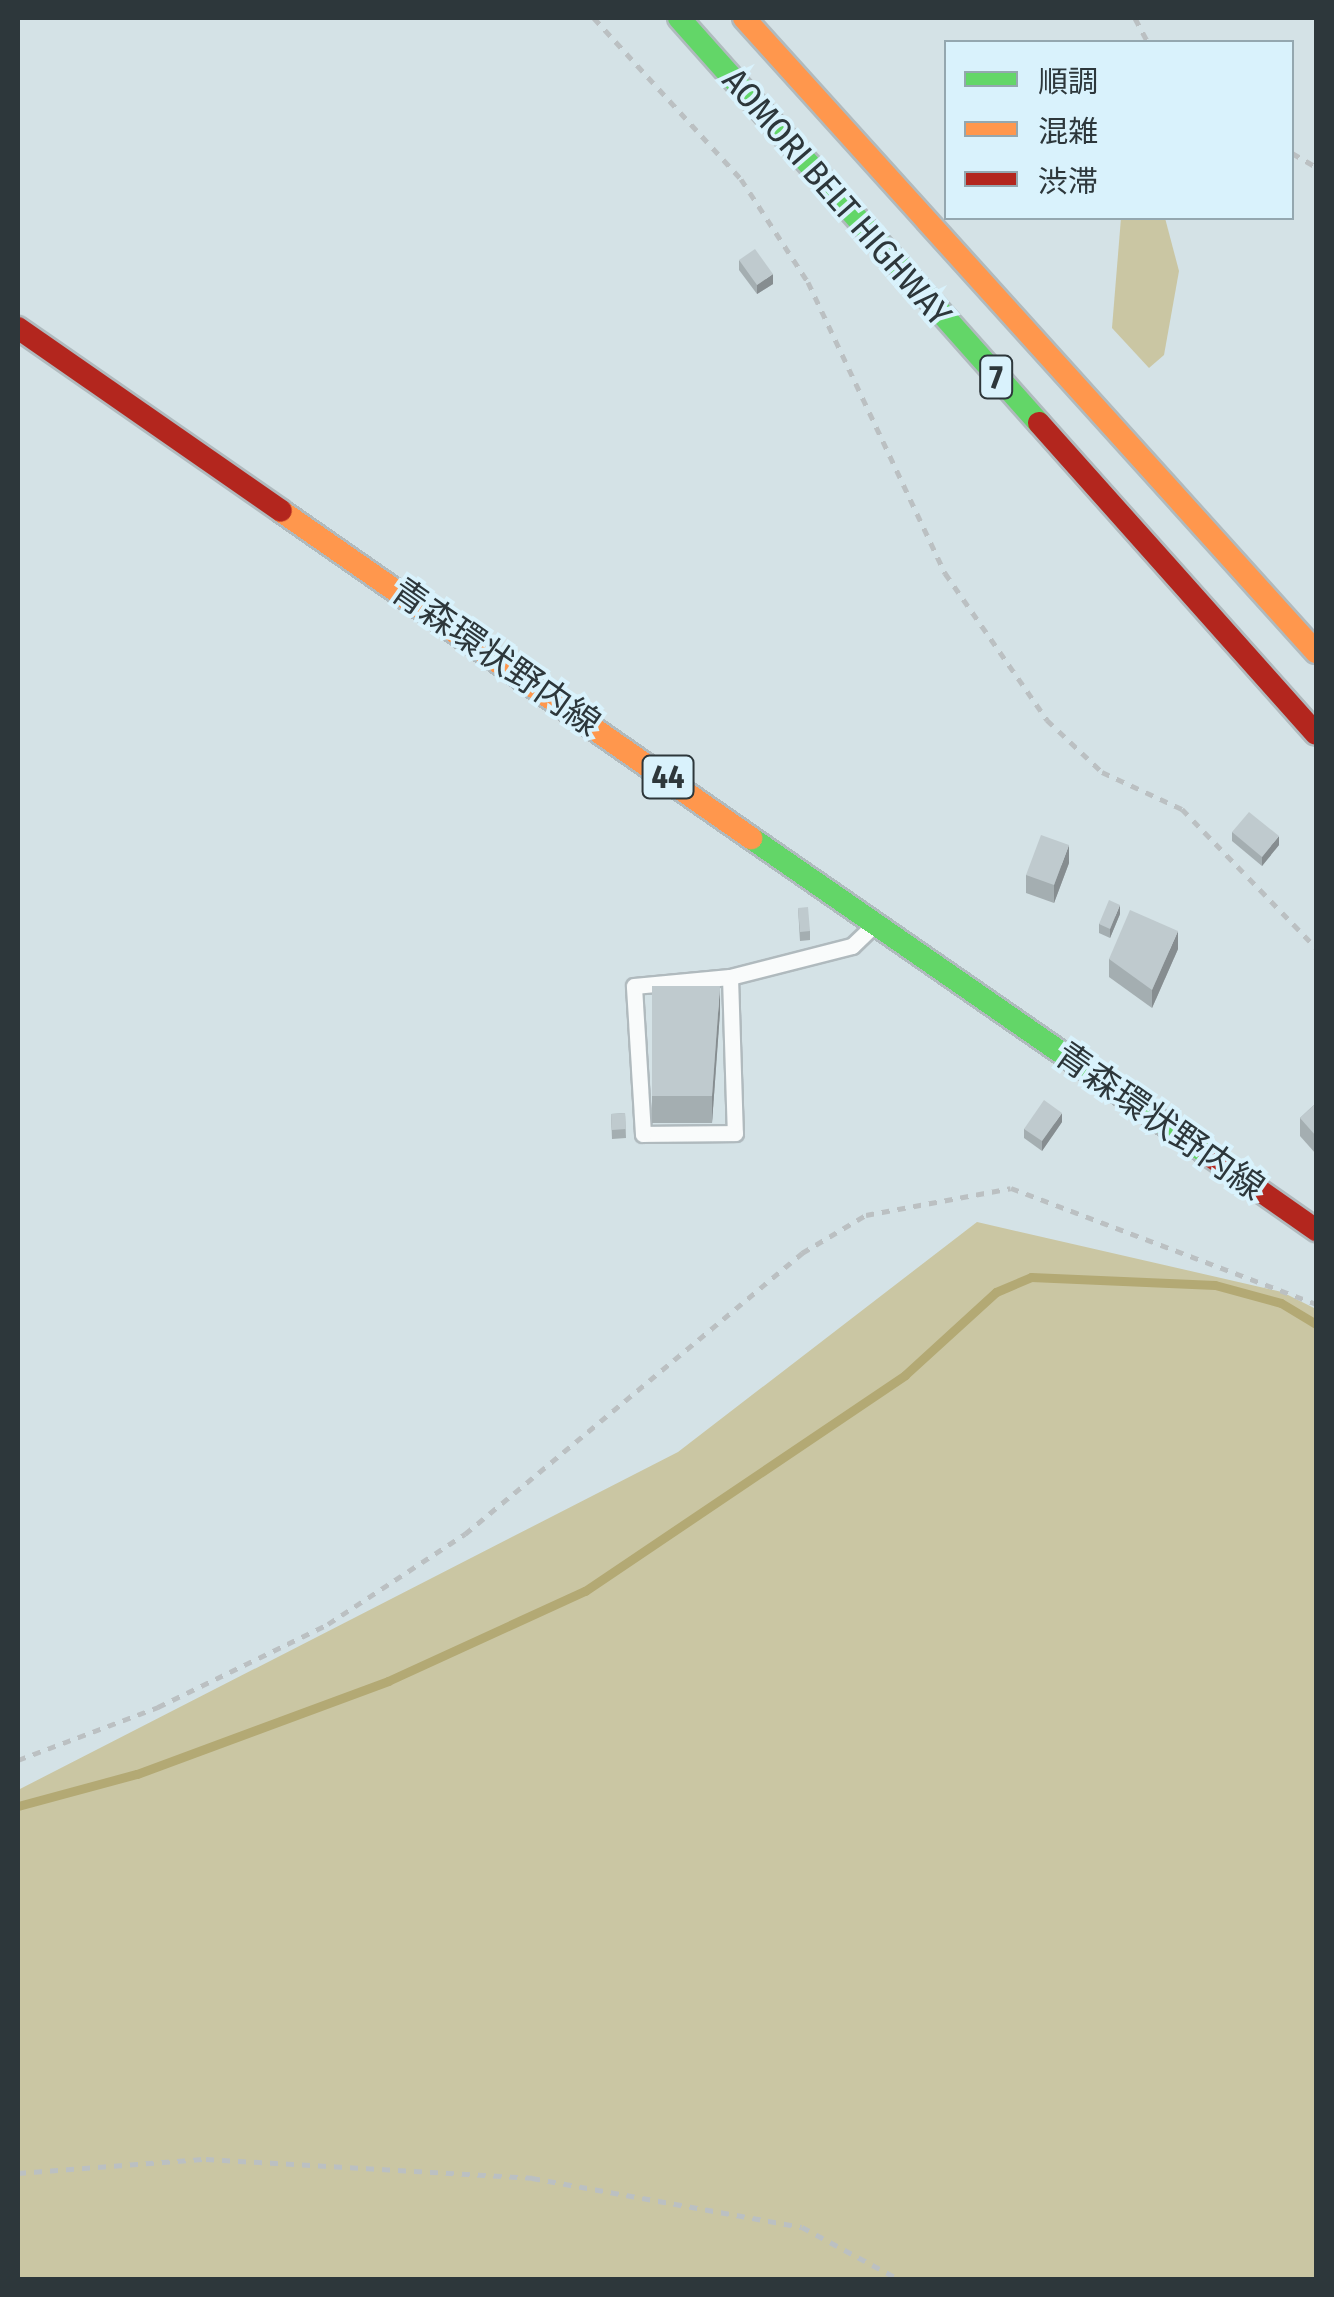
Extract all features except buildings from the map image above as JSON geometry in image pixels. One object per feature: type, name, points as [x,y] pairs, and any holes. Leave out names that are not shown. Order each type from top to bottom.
[{"type":"main road","name":"AOMORI BELT HIGHWAY","points":[[679,18],[1316,734]]},
{"type":"main road","name":"AOMORI BELT HIGHWAY","points":[[744,18],[1316,652]]},
{"type":"main road","name":"青森環状野内線","points":[[18,328],[1316,1230]]},
{"type":"lane","points":[[730,977],[734,1133],[643,1134],[634,986],[730,977],[852,946],[876,922]]},
{"type":"path","points":[[594,18],[741,179],[798,267],[945,573],[1047,720],[1102,772],[1182,809],[1316,948]]},
{"type":"path","points":[[1135,18],[1147,40]]},
{"type":"path","points":[[1294,154],[1316,167]]},
{"type":"path","points":[[18,1760],[158,1706],[328,1624],[465,1534],[802,1253],[866,1215],[1011,1188],[1316,1304]]},
{"type":"path","points":[[18,2173],[206,2159],[532,2178],[802,2226],[900,2280]]},
{"type":"shaded area","points":[[1121,220],[1166,220],[1179,271],[1164,355],[1149,368],[1112,328]]},
{"type":"shaded area","points":[[977,1222],[1282,1292],[1316,1309],[1316,2279],[18,2279],[18,1790],[678,1452]]},
{"type":"waterway","points":[[18,1806],[137,1774],[388,1681],[585,1591],[905,1375],[996,1292],[1031,1277],[1215,1285],[1281,1303],[1316,1324]]},
{"type":"traffic: fast","points":[[679,18],[1039,423]]},
{"type":"traffic: fast","points":[[751,838],[1209,1155]]},
{"type":"traffic: slow","points":[[744,18],[1316,652]]},
{"type":"traffic: slow","points":[[281,511],[751,838]]},
{"type":"traffic: jam","points":[[18,328],[281,511]]},
{"type":"traffic: jam","points":[[1039,423],[1316,734]]},
{"type":"traffic: jam","points":[[1209,1155],[1316,1230]]}]
